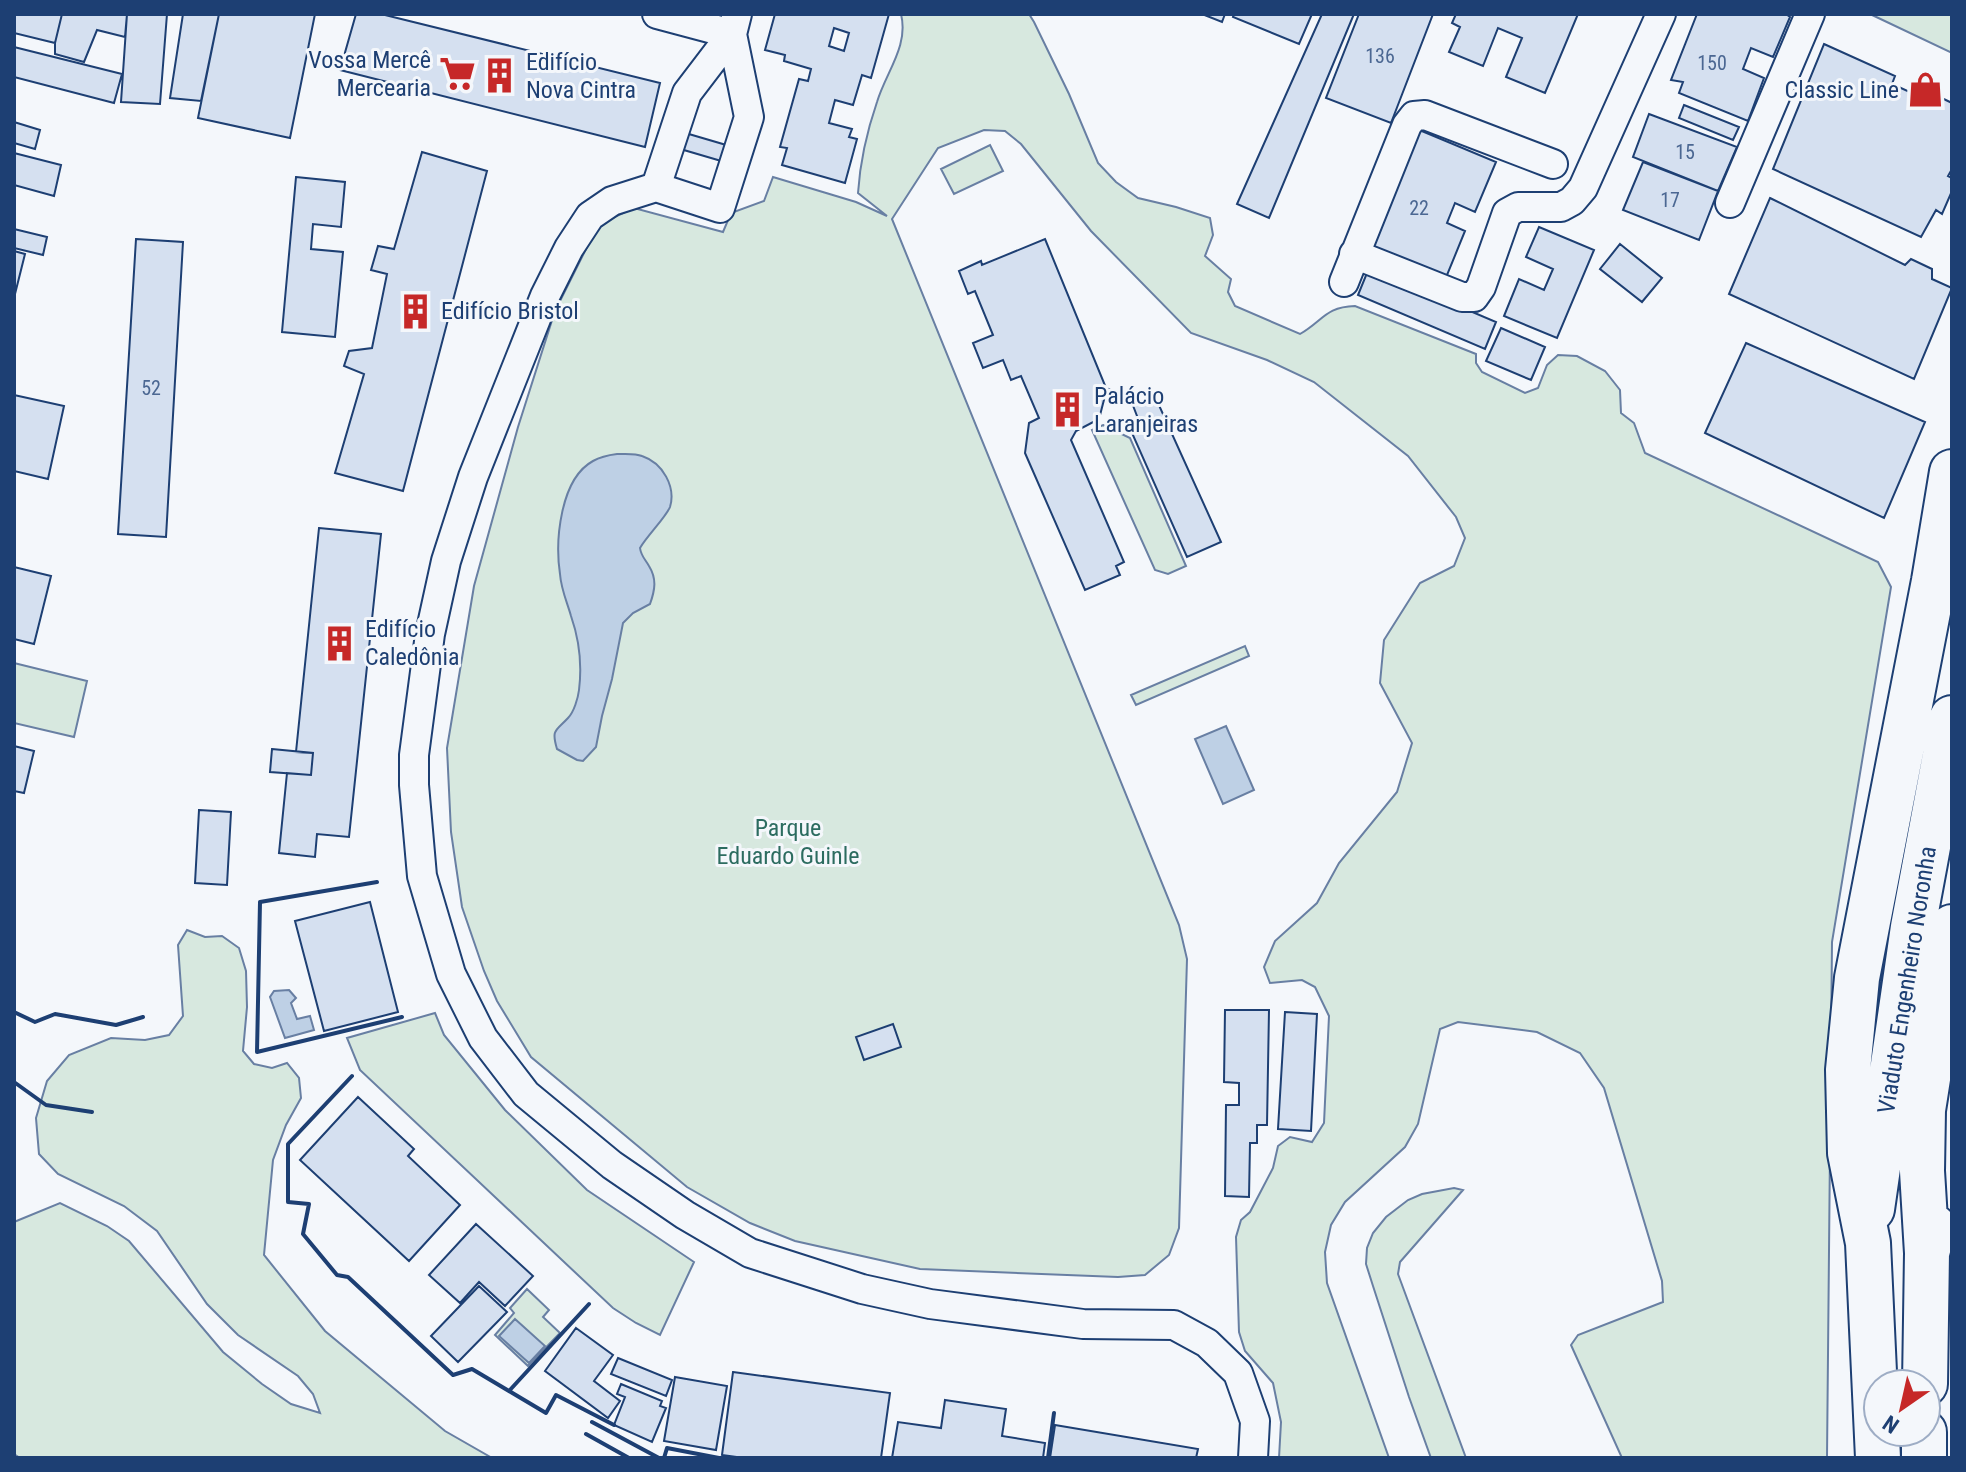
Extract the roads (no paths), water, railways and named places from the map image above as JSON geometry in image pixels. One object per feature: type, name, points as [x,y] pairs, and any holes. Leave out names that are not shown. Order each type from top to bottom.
[{"type":"main road","points":[[1878,1458],[1868,1243],[1850,1153],[1848,1070],[1857,978],[1934,581],[1952,472]]},
{"type":"main road","name":"Viaduto Engenheiro Noronha","points":[[1927,1253],[1922,1171],[1923,1110],[1939,930],[1952,718]]},
{"type":"main road","name":"Viaduto Engenheiro Noronha","points":[[1868,1243],[1939,930]]},
{"type":"main road","points":[[1925,1368],[1927,1253],[1952,1148]]},
{"type":"street","points":[[657,14],[734,24]]},
{"type":"street","points":[[1354,254],[1462,297],[1474,297],[1481,287],[1507,213],[1518,207],[1561,207],[1572,201],[1583,188],[1661,14]]},
{"type":"street","points":[[1730,203],[1810,14]]},
{"type":"street","points":[[656,187],[687,93],[734,24]]},
{"type":"street","points":[[734,24],[749,117],[720,208],[656,187],[612,201],[590,216],[569,248],[545,296],[473,477],[446,561],[430,634],[414,755],[422,876],[451,974],[483,1038],[526,1094],[612,1165],[685,1215],[750,1253],[862,1289],[930,1304],[1083,1324],[1174,1325],[1207,1343],[1238,1373],[1255,1421],[1253,1458]]},
{"type":"street","points":[[1344,282],[1407,125],[1414,116],[1425,115],[1553,164]]},
{"type":"water","points":[[617,454],[639,455],[656,464],[669,484],[671,499],[668,511],[640,548],[653,575],[653,594],[650,604],[633,613],[623,623],[596,747],[583,761],[557,749],[554,738],[575,705],[580,672],[576,634],[561,580],[558,545],[562,512],[573,482],[582,470],[596,460]]},
{"type":"water","points":[[1226,726],[1254,790],[1223,804],[1195,739]]},
{"type":"water","points":[[289,990],[296,998],[291,1003],[297,1019],[310,1016],[314,1030],[285,1038],[270,997],[274,991]]},
{"type":"water","points":[[515,1319],[545,1346],[529,1363],[499,1336]]},
{"type":"place","name":"Vossa Mercê Mercearia","points":[[457,74]]},
{"type":"place","name":"Edifício Nova Cintra","points":[[500,76]]},
{"type":"place","name":"Classic Line","points":[[1925,90]]},
{"type":"place","name":"Edifício Bristol","points":[[415,311]]},
{"type":"place","name":"Palácio Laranjeiras","points":[[1068,410]]},
{"type":"place","name":"Edifício Caledônia","points":[[339,643]]},
{"type":"park label","name":"Parque Eduardo Guinle","points":[[788,842]]}]
